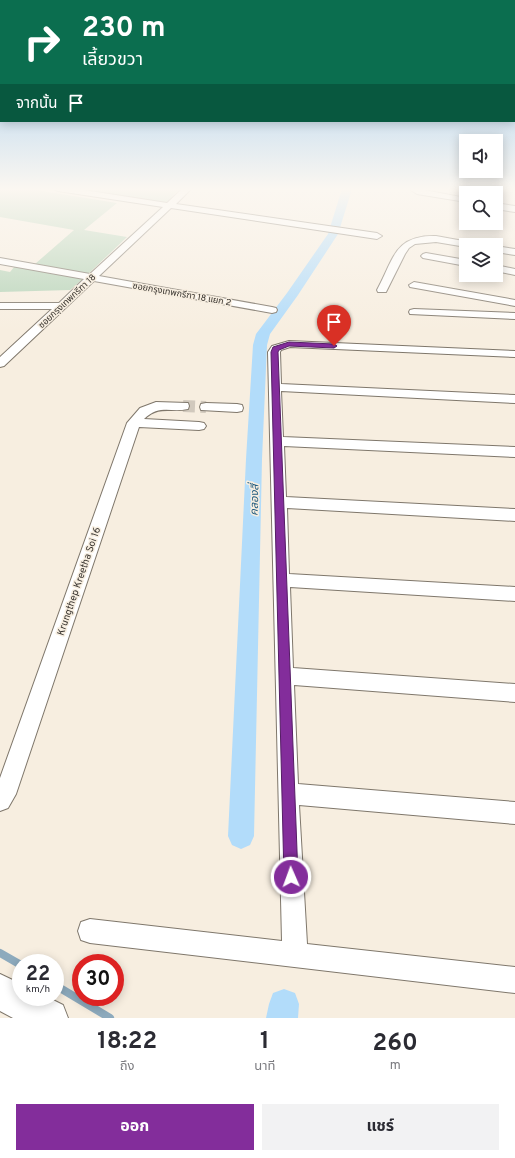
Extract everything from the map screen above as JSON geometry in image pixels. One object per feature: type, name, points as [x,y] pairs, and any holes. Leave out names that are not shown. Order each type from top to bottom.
[{"type":"main road","points":[[0,992],[50,1018]]},
{"type":"street","name":"ซอยกรุงเทพกรีฑา 18","points":[[0,363],[136,237]]},
{"type":"street","points":[[382,290],[405,246],[413,241],[430,239],[459,243]]},
{"type":"street","points":[[503,250],[515,252]]},
{"type":"street","points":[[426,256],[459,262]]},
{"type":"street","name":"ซอยกรุงเทพกรีฑา 18 แยก 2","points":[[0,261],[272,310]]},
{"type":"street","points":[[503,269],[515,272]]},
{"type":"street","points":[[414,285],[515,303]]},
{"type":"street","points":[[0,306],[62,306]]},
{"type":"street","points":[[414,312],[515,316]]},
{"type":"street","points":[[295,955],[274,352],[276,348],[289,344],[515,354]]},
{"type":"street","points":[[276,387],[515,399]]},
{"type":"street","points":[[134,423],[142,411],[148,408],[158,406],[183,406]]},
{"type":"street","points":[[206,407],[237,408]]},
{"type":"street","points":[[134,423],[199,426]]},
{"type":"street","name":"Krungthep Kreetha Soi 16","points":[[0,800],[5,794],[134,423]]},
{"type":"street","points":[[277,441],[515,452]]},
{"type":"street","points":[[279,502],[515,515]]},
{"type":"street","points":[[282,580],[515,594]]},
{"type":"street","points":[[285,676],[515,693]]},
{"type":"street","points":[[289,794],[515,813]]},
{"type":"street","points":[[90,932],[515,980]]},
{"type":"green space","points":[[67,237],[127,237],[88,274],[35,264]]},
{"type":"green space","points":[[15,266],[84,278],[70,290],[0,292],[0,270],[10,272]]},
{"type":"waterway","name":"คลองสี่","points":[[241,836],[254,459],[260,345],[263,334],[292,295],[331,237]]},
{"type":"waterway","points":[[0,953],[12,960]]},
{"type":"waterway","points":[[64,990],[110,1018]]},
{"type":"waterway","name":"คลองสี่","points":[[282,1018],[284,1004]]},
{"type":"tunnel","points":[[183,406],[206,407]]},
{"type":"route","points":[[291,877],[274,352],[276,348],[281,345],[289,344],[334,346]]}]
